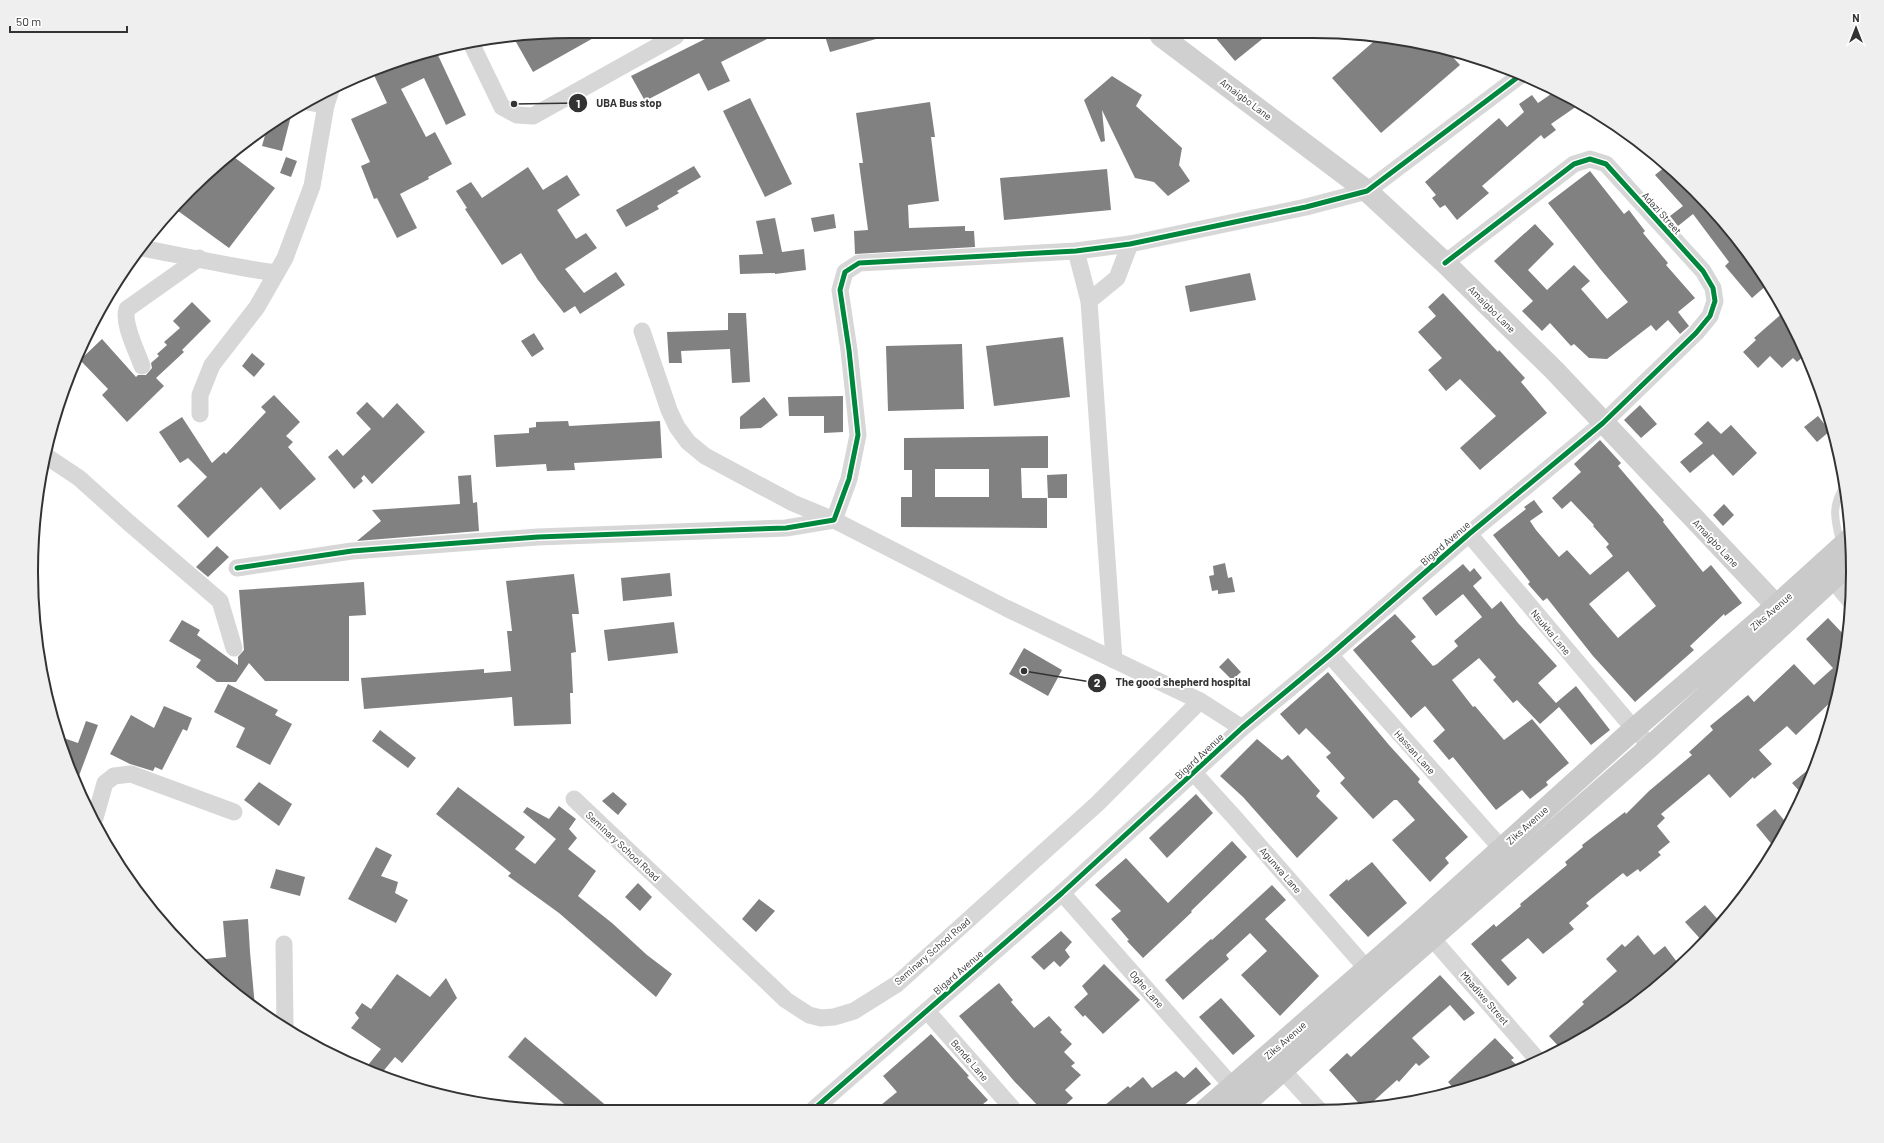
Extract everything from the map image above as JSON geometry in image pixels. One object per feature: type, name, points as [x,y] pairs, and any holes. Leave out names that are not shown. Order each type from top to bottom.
[{"type":"main road","name":"Amaigbo Lane","points":[[1164,38],[1367,191],[1445,263],[1554,370],[1783,613]]},
{"type":"main road","name":"Ziks Avenue","points":[[1508,856],[1651,746],[1783,613],[1827,573],[1845,552]]},
{"type":"main road","name":"Ziks Avenue","points":[[1211,1105],[1267,1055],[1373,976],[1425,931],[1508,856],[1634,729],[1783,613]]},
{"type":"main road","name":"Ziks Avenue","points":[[1243,1105],[1283,1069],[1373,976]]},
{"type":"street","points":[[473,47],[502,107],[517,115],[533,116],[672,38]]},
{"type":"street","points":[[834,520],[849,479],[858,435],[849,350],[840,290],[845,272],[859,263],[1076,251],[1130,244],[1306,208],[1367,191],[1516,79]]},
{"type":"street","points":[[200,414],[200,396],[212,365],[257,306],[285,258],[312,186],[329,97]]},
{"type":"street","points":[[316,103],[326,105]]},
{"type":"street","name":"Adazi Street","points":[[1445,263],[1574,164],[1590,159],[1606,164],[1703,271],[1713,288],[1716,301],[1710,316],[1696,333],[1603,423]]},
{"type":"street","points":[[1089,301],[1117,278],[1130,244]]},
{"type":"street","points":[[147,249],[199,258],[239,268],[276,273]]},
{"type":"street","points":[[1076,251],[1089,301],[1114,660]]},
{"type":"street","points":[[142,366],[128,328],[126,316],[127,309],[199,258]]},
{"type":"street","points":[[642,331],[676,427],[688,442],[705,456],[793,503],[834,520],[1114,660],[1200,701],[1242,728]]},
{"type":"street","name":"Bigard Avenue","points":[[819,1105],[1062,893],[1242,728],[1330,655],[1469,534],[1603,423]]},
{"type":"street","points":[[50,459],[80,478],[128,522],[220,600],[234,648]]},
{"type":"street","points":[[237,568],[352,551],[538,537],[786,528],[834,520]]},
{"type":"street","name":"Nsukka Lane","points":[[1469,534],[1634,729],[1651,746]]},
{"type":"street","points":[[1827,573],[1845,595]]},
{"type":"street","name":"Hassan Lane","points":[[1330,655],[1508,856]]},
{"type":"street","name":"Seminary School Road","points":[[574,799],[786,1000],[809,1015],[821,1018],[834,1017],[854,1011],[897,984],[1098,804],[1200,701]]},
{"type":"street","name":"Agunwa Lane","points":[[1194,773],[1373,976]]},
{"type":"street","points":[[96,813],[105,783],[114,776],[131,774],[234,812]]},
{"type":"street","name":"Oghe Lane","points":[[1062,893],[1232,1086]]},
{"type":"street","name":"Mbadiwe Street","points":[[1425,931],[1534,1056]]},
{"type":"street","points":[[284,944],[285,1021]]},
{"type":"street","name":"Bende Lane","points":[[927,1011],[1009,1105]]},
{"type":"street","points":[[1267,1055],[1283,1069],[1315,1105]]},
{"type":"lane","points":[[1840,492],[1837,496],[1834,519],[1845,546]]},
{"type":"building","points":[[593,38],[533,72],[516,42],[537,39]]},
{"type":"building","points":[[707,38],[769,38],[721,62],[730,81],[708,91],[699,73],[645,101],[631,76]]},
{"type":"building","points":[[826,38],[876,39],[830,52]]},
{"type":"building","points":[[1216,38],[1264,38],[1235,61]]},
{"type":"building","points":[[1373,42],[1417,48],[1451,56],[1460,65],[1381,133],[1332,78]]},
{"type":"building","points":[[438,55],[466,115],[446,125],[424,78],[401,89],[426,137],[435,132],[452,164],[428,177],[429,179],[400,194],[417,228],[397,238],[377,198],[374,199],[361,166],[370,162],[351,119],[387,103],[374,76],[400,66]]},
{"type":"building","points":[[1112,76],[1142,95],[1136,106],[1182,148],[1179,165],[1190,181],[1168,196],[1154,182],[1135,178],[1102,110],[1105,141],[1101,142],[1084,100]]},
{"type":"building","points":[[1551,94],[1575,107],[1551,124],[1556,130],[1544,139],[1541,135],[1482,186],[1489,193],[1457,220],[1445,205],[1440,208],[1432,198],[1436,195],[1425,182],[1499,118],[1507,127],[1524,112],[1519,104],[1532,95],[1538,103]]},
{"type":"building","points":[[750,98],[792,184],[765,197],[723,111]]},
{"type":"building","points":[[930,102],[935,137],[931,137],[939,201],[908,205],[909,228],[965,226],[965,231],[974,231],[975,247],[855,254],[854,231],[868,230],[859,163],[863,163],[856,113]]},
{"type":"building","points":[[290,118],[282,151],[262,146],[265,135]]},
{"type":"building","points":[[286,157],[297,161],[291,177],[280,173]]},
{"type":"building","points":[[235,158],[275,188],[229,248],[178,211],[194,194]]},
{"type":"building","points":[[694,166],[701,177],[677,191],[679,193],[657,206],[659,209],[626,227],[616,210]]},
{"type":"building","points":[[528,167],[543,190],[567,175],[580,195],[557,210],[576,239],[586,233],[597,248],[565,269],[584,293],[616,272],[625,285],[580,314],[575,306],[564,313],[538,280],[521,253],[502,265],[465,209],[467,208],[456,191],[471,182],[482,198]]},
{"type":"building","points":[[1107,169],[1111,210],[1004,220],[1000,178]]},
{"type":"building","points":[[1663,169],[1664,170],[1690,194],[1736,247],[1764,288],[1752,298],[1725,266],[1729,262],[1693,214],[1678,226],[1670,216],[1683,206],[1655,175]]},
{"type":"building","points":[[1590,171],[1624,214],[1629,210],[1645,231],[1643,233],[1668,263],[1666,265],[1695,298],[1678,312],[1689,326],[1680,334],[1668,320],[1656,331],[1651,325],[1607,359],[1589,358],[1574,344],[1571,346],[1550,323],[1542,331],[1522,311],[1533,301],[1494,261],[1535,224],[1554,244],[1528,270],[1547,290],[1574,265],[1590,281],[1581,289],[1607,319],[1628,302],[1548,203]]},
{"type":"building","points":[[834,214],[836,228],[814,232],[811,218]]},
{"type":"building","points":[[775,218],[782,252],[804,249],[806,270],[775,274],[740,274],[739,255],[763,254],[756,221]]},
{"type":"building","points":[[1250,273],[1256,300],[1190,312],[1185,286]]},
{"type":"building","points":[[1443,293],[1498,352],[1499,350],[1525,378],[1521,382],[1547,413],[1480,470],[1460,448],[1496,416],[1460,379],[1446,391],[1428,370],[1442,358],[1418,332],[1436,316],[1428,307]]},
{"type":"building","points":[[192,302],[211,321],[182,350],[184,352],[156,378],[164,386],[127,422],[102,395],[108,389],[81,362],[84,356],[102,339],[136,377],[138,375],[146,375],[152,368],[151,363],[159,356],[157,354],[167,345],[164,342],[180,328],[173,321]]},
{"type":"building","points":[[728,313],[746,313],[750,382],[732,383],[730,349],[681,351],[682,363],[669,363],[667,332],[728,330]]},
{"type":"building","points":[[1780,315],[1801,358],[1797,362],[1793,358],[1782,368],[1770,356],[1758,368],[1743,352],[1756,340],[1754,338]]},
{"type":"building","points":[[534,333],[544,349],[532,357],[521,341]]},
{"type":"building","points":[[1063,337],[1070,397],[994,406],[986,346]]},
{"type":"building","points":[[962,344],[964,409],[888,411],[886,346]]},
{"type":"building","points":[[252,353],[265,364],[254,377],[242,366]]},
{"type":"building","points":[[274,395],[300,422],[286,436],[293,442],[288,447],[316,479],[280,510],[261,487],[208,538],[177,506],[207,477],[188,458],[180,463],[159,432],[182,417],[212,463],[224,452],[226,454],[266,412],[261,407]]},
{"type":"building","points":[[843,396],[843,432],[824,433],[824,416],[789,416],[788,397]]},
{"type":"building","points":[[764,397],[778,415],[761,428],[740,429],[740,417]]},
{"type":"building","points":[[367,402],[383,418],[397,403],[425,432],[372,484],[364,475],[361,478],[363,481],[354,489],[328,457],[337,449],[343,456],[371,429],[356,413]]},
{"type":"building","points":[[1640,405],[1657,424],[1641,438],[1624,420]]},
{"type":"building","points":[[1818,416],[1826,426],[1828,433],[1817,442],[1804,427]]},
{"type":"building","points":[[568,421],[569,426],[660,421],[662,458],[574,463],[575,470],[547,471],[546,464],[496,467],[494,435],[529,433],[529,428],[536,427],[536,422]]},
{"type":"building","points":[[1708,421],[1721,434],[1731,425],[1757,453],[1733,476],[1713,454],[1690,473],[1680,462],[1703,443],[1694,434]]},
{"type":"building","points":[[1048,436],[1048,468],[1021,468],[1022,498],[1047,498],[1047,528],[901,527],[901,497],[912,497],[912,470],[904,470],[904,438]],"holes":[[[935,469],[989,469],[989,497],[935,497]]]},
{"type":"building","points":[[1600,440],[1621,463],[1618,466],[1664,520],[1663,522],[1703,572],[1711,565],[1742,603],[1725,616],[1724,614],[1690,646],[1694,650],[1635,702],[1593,656],[1547,598],[1543,601],[1528,584],[1530,582],[1493,535],[1526,509],[1524,507],[1534,500],[1543,512],[1530,521],[1559,557],[1567,550],[1590,575],[1613,556],[1606,547],[1609,544],[1593,526],[1594,525],[1571,501],[1562,509],[1552,498],[1581,472],[1574,464]],"holes":[[[1628,571],[1656,606],[1618,638],[1589,604]]]},
{"type":"building","points":[[1067,474],[1067,498],[1048,498],[1047,475]]},
{"type":"building","points":[[471,475],[473,503],[477,502],[479,531],[357,541],[381,521],[372,510],[460,504],[458,476]]},
{"type":"building","points":[[1724,504],[1734,515],[1723,526],[1713,515]]},
{"type":"building","points":[[217,546],[229,557],[208,577],[196,567]]},
{"type":"building","points":[[1225,563],[1228,578],[1232,577],[1235,592],[1218,594],[1218,590],[1212,591],[1209,576],[1214,575],[1213,566]]},
{"type":"building","points":[[1463,564],[1470,572],[1474,568],[1482,578],[1473,586],[1492,609],[1501,601],[1518,623],[1557,666],[1538,683],[1556,703],[1576,686],[1610,730],[1591,745],[1559,707],[1540,724],[1517,700],[1513,703],[1493,680],[1496,677],[1479,658],[1452,680],[1473,707],[1475,706],[1504,740],[1532,719],[1569,763],[1546,782],[1548,785],[1530,799],[1522,790],[1496,810],[1453,757],[1449,760],[1433,741],[1445,730],[1425,706],[1411,718],[1353,650],[1395,614],[1416,637],[1411,641],[1433,666],[1437,664],[1458,646],[1454,641],[1482,617],[1463,594],[1436,616],[1422,598]]},
{"type":"building","points":[[670,573],[672,596],[623,601],[621,578]]},
{"type":"building","points":[[574,574],[579,614],[572,614],[576,652],[571,653],[573,693],[570,693],[571,724],[514,726],[512,697],[364,709],[361,678],[484,669],[484,673],[511,671],[507,631],[512,631],[506,581]]},
{"type":"building","points":[[364,582],[366,615],[349,616],[349,681],[265,681],[249,663],[236,682],[217,682],[196,667],[201,660],[169,641],[182,620],[200,630],[197,635],[238,665],[238,657],[244,650],[239,590]]},
{"type":"building","points":[[1828,618],[1842,633],[1836,676],[1830,703],[1796,735],[1787,726],[1759,750],[1772,764],[1754,779],[1753,777],[1730,798],[1709,774],[1661,814],[1665,818],[1657,826],[1670,842],[1658,852],[1661,855],[1640,872],[1638,869],[1627,877],[1623,873],[1586,903],[1589,906],[1569,923],[1574,929],[1543,954],[1528,938],[1501,960],[1517,978],[1508,986],[1471,944],[1494,924],[1496,927],[1521,906],[1520,904],[1567,865],[1565,862],[1583,847],[1582,845],[1625,812],[1626,814],[1649,791],[1692,755],[1689,752],[1713,730],[1710,726],[1748,695],[1754,702],[1794,664],[1814,685],[1833,668],[1806,639]]},
{"type":"building","points":[[674,622],[678,653],[608,661],[604,630]]},
{"type":"building","points":[[1024,648],[1062,670],[1048,696],[1009,674]]},
{"type":"building","points":[[1228,658],[1241,672],[1232,680],[1219,667]]},
{"type":"building","points":[[1328,672],[1389,745],[1420,779],[1418,782],[1468,837],[1445,858],[1449,863],[1430,882],[1392,840],[1415,820],[1397,800],[1394,800],[1373,819],[1340,783],[1345,778],[1326,757],[1331,753],[1306,728],[1299,735],[1280,714]]},
{"type":"building","points":[[228,684],[278,710],[275,715],[292,724],[270,765],[236,747],[245,728],[214,712]]},
{"type":"building","points":[[164,706],[192,718],[187,731],[183,729],[162,770],[155,767],[153,771],[130,764],[110,754],[131,715],[154,728]]},
{"type":"building","points":[[86,721],[98,725],[79,776],[65,738],[78,743]]},
{"type":"building","points":[[380,730],[416,758],[408,768],[372,741]]},
{"type":"building","points":[[1257,739],[1282,760],[1288,755],[1320,791],[1316,796],[1338,818],[1297,858],[1243,797],[1220,776]]},
{"type":"building","points":[[1807,770],[1799,790],[1792,783]]},
{"type":"building","points":[[259,782],[292,804],[279,826],[244,800]]},
{"type":"building","points":[[458,787],[525,837],[515,849],[535,864],[556,839],[523,812],[527,807],[549,819],[559,806],[576,819],[569,829],[577,838],[568,849],[596,871],[578,896],[612,923],[647,955],[672,974],[656,997],[559,913],[508,876],[511,873],[436,814]]},
{"type":"building","points":[[613,792],[627,804],[618,815],[602,801]]},
{"type":"building","points":[[1196,794],[1213,813],[1167,858],[1149,838]]},
{"type":"building","points":[[1775,809],[1784,820],[1771,844],[1756,825]]},
{"type":"building","points":[[1232,841],[1247,857],[1143,958],[1127,941],[1129,940],[1111,919],[1121,911],[1095,885],[1126,858],[1168,903]]},
{"type":"building","points":[[376,847],[392,855],[381,876],[398,882],[395,893],[408,900],[396,923],[348,899]]},
{"type":"building","points":[[1372,862],[1407,903],[1368,937],[1329,895],[1347,879],[1348,881]]},
{"type":"building","points":[[276,869],[305,877],[300,896],[270,888]]},
{"type":"building","points":[[638,883],[652,897],[640,911],[625,897]]},
{"type":"building","points":[[1272,885],[1286,900],[1265,919],[1319,976],[1280,1016],[1241,975],[1267,951],[1250,933],[1226,955],[1229,959],[1183,1000],[1165,980],[1211,939],[1212,940]]},
{"type":"building","points":[[759,899],[775,911],[756,932],[742,919]]},
{"type":"building","points":[[1705,905],[1717,919],[1700,938],[1685,922]]},
{"type":"building","points":[[248,919],[254,1000],[205,959],[226,957],[223,921]]},
{"type":"building","points":[[1061,931],[1072,942],[1065,950],[1070,957],[1060,967],[1054,961],[1044,970],[1031,957]]},
{"type":"building","points":[[1638,935],[1654,955],[1665,946],[1677,961],[1637,995],[1609,1015],[1579,1034],[1557,1045],[1549,1036],[1584,1004],[1582,1002],[1617,971],[1606,959],[1622,944],[1625,947]]},
{"type":"building","points":[[1104,964],[1140,1000],[1103,1034],[1085,1015],[1083,1017],[1074,1007],[1088,994],[1082,986]]},
{"type":"building","points":[[397,974],[430,997],[446,978],[457,998],[402,1063],[395,1057],[384,1071],[368,1065],[381,1049],[351,1028],[359,1018],[355,1013],[362,1003],[371,1009]]},
{"type":"building","points":[[1440,975],[1475,1013],[1464,1021],[1450,1005],[1412,1038],[1430,1057],[1419,1066],[1416,1063],[1399,1082],[1397,1080],[1374,1101],[1358,1103],[1329,1070],[1347,1053],[1351,1057]]},
{"type":"building","points":[[999,983],[1013,1000],[1011,1002],[1034,1028],[1049,1016],[1062,1030],[1060,1032],[1072,1044],[1064,1052],[1075,1063],[1071,1066],[1081,1075],[1065,1090],[1073,1098],[1065,1105],[1037,1105],[1014,1081],[959,1016]]},
{"type":"building","points":[[1221,998],[1255,1036],[1233,1055],[1199,1017]]},
{"type":"building","points":[[931,1034],[969,1076],[967,1077],[988,1100],[982,1105],[881,1105],[897,1092],[883,1076]]},
{"type":"building","points":[[525,1037],[605,1105],[565,1105],[508,1057]]},
{"type":"building","points":[[1495,1038],[1514,1058],[1511,1060],[1516,1064],[1484,1077],[1452,1087],[1448,1082]]},
{"type":"building","points":[[1196,1067],[1211,1084],[1184,1105],[1105,1105],[1128,1086],[1130,1088],[1143,1077],[1152,1088],[1176,1071],[1184,1078]]},
{"type":"cycle path","points":[[237,568],[352,551],[538,537],[786,528],[834,520],[849,479],[858,435],[849,350],[840,290],[845,272],[859,263],[1076,251],[1130,244],[1306,207],[1367,191],[1516,79]]},
{"type":"cycle path","points":[[819,1105],[1062,893],[1242,728],[1330,655],[1469,534],[1603,423],[1696,333],[1710,316],[1715,301],[1713,288],[1703,271],[1606,164],[1590,159],[1574,164],[1445,263]]},
{"type":"place","name":"UBA Bus stop","points":[[514,104]]},
{"type":"place","name":"The good shepherd hospital","points":[[1024,671]]}]
